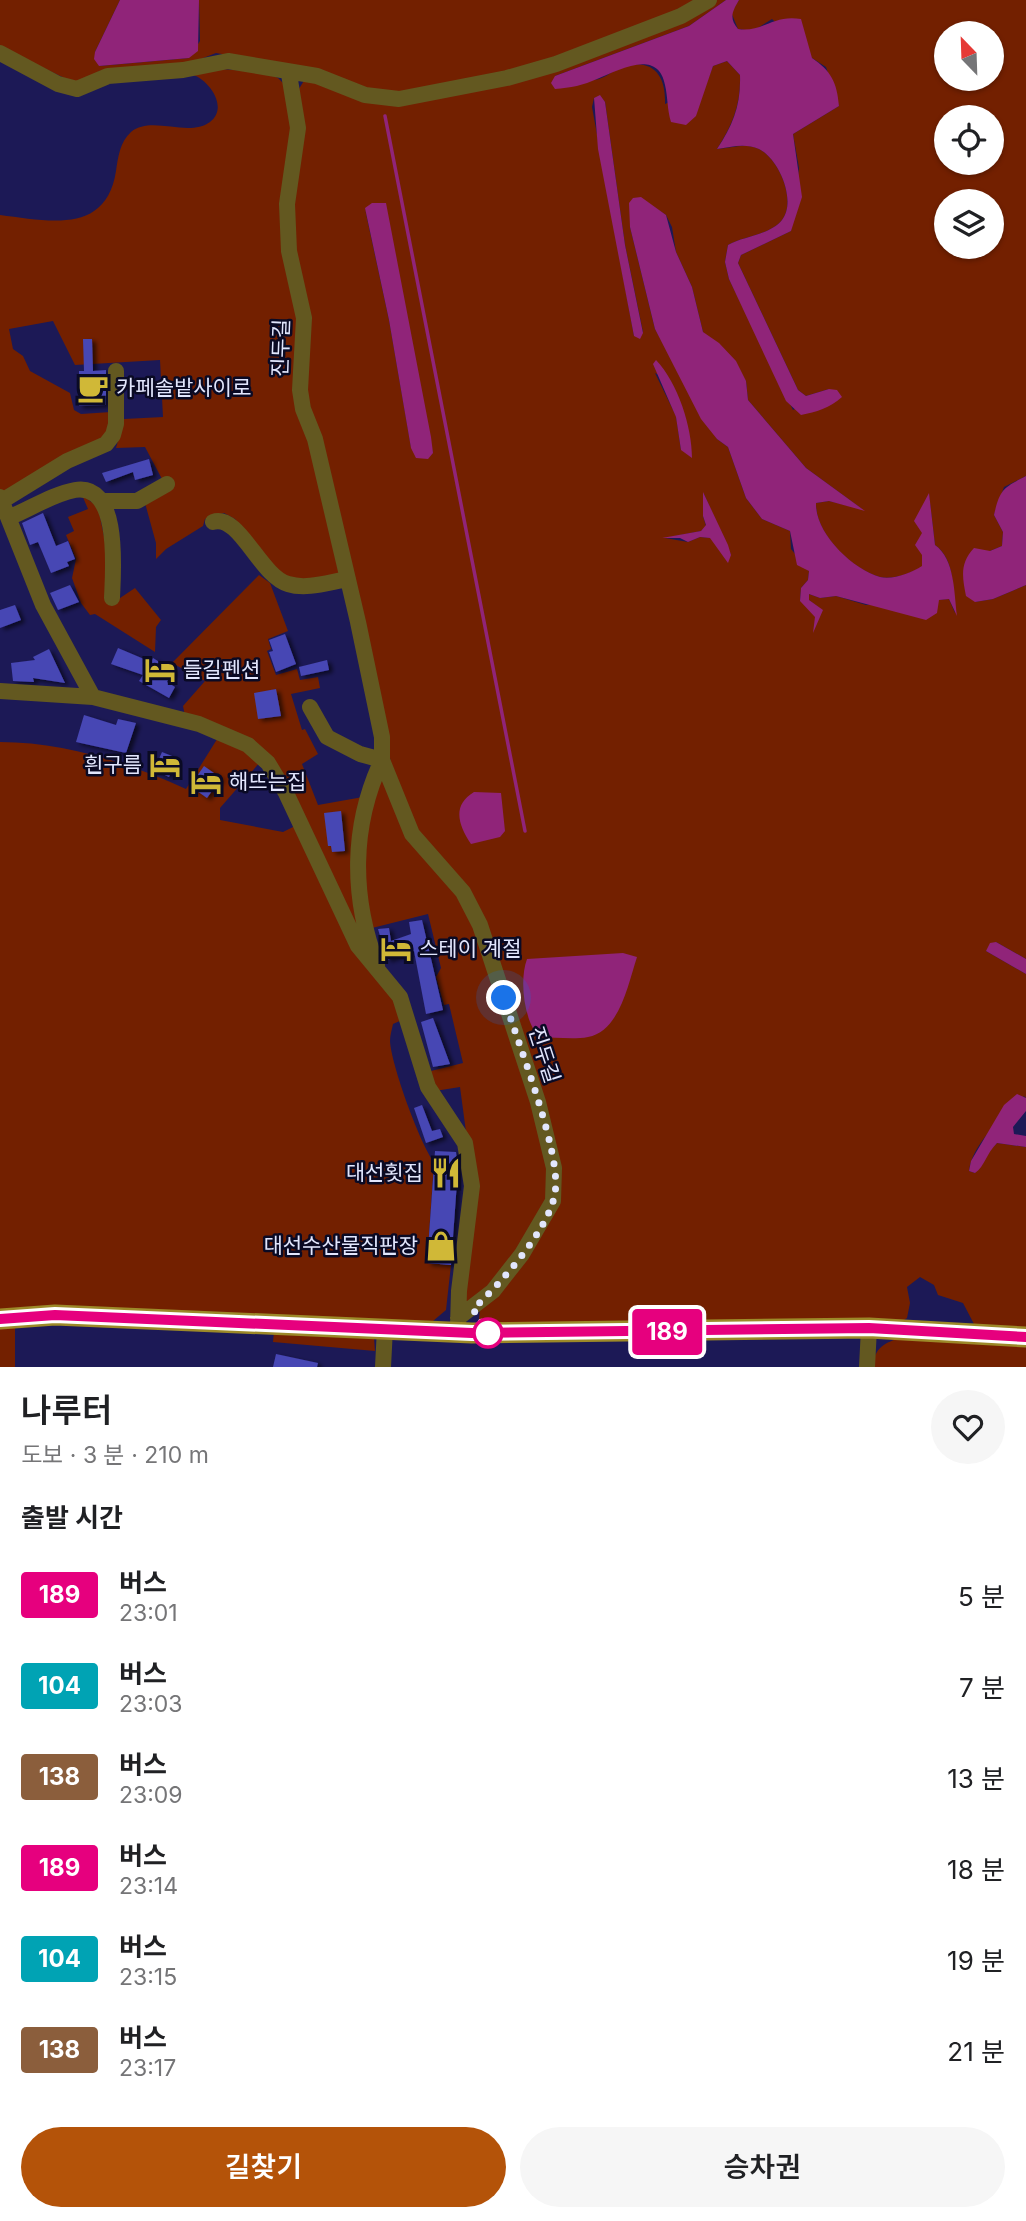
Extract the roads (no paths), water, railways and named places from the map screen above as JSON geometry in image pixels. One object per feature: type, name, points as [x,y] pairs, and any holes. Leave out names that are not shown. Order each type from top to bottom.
[{"type":"main road","points":[[0,1319],[55,1315],[142,1321],[385,1328],[458,1325],[869,1328],[1026,1337]]},
{"type":"street","points":[[0,53],[58,84],[78,89],[108,76],[183,70],[228,61],[289,74],[317,76],[378,98],[420,96],[508,78],[556,64],[681,16],[709,0]]},
{"type":"street","name":"진두길","points":[[289,74],[298,128],[287,204],[289,251],[304,318],[300,390],[348,579],[382,737],[382,760],[365,804],[360,826],[358,874],[361,913],[382,977]]},
{"type":"street","points":[[93,698],[43,605],[1,499],[67,461],[106,444],[113,435],[116,424],[116,371]]},
{"type":"street","points":[[10,517],[77,490],[88,492],[101,501],[137,502],[167,484]]},
{"type":"street","points":[[101,501],[115,548],[112,598]]},
{"type":"street","points":[[213,523],[219,520],[230,523],[265,568],[282,582],[299,586],[348,579]]},
{"type":"street","name":"진두길","points":[[0,691],[93,698],[220,731],[259,753],[286,793],[358,946],[400,997],[428,1087],[461,1135],[469,1161],[472,1186],[458,1325]]},
{"type":"street","points":[[310,707],[327,737],[360,754],[382,760]]},
{"type":"street","name":"진두길","points":[[382,760],[412,834],[463,892],[476,916],[538,1102],[554,1168],[553,1201],[522,1254],[493,1291],[458,1325]]},
{"type":"street","points":[[383,1367],[385,1328]]},
{"type":"street","points":[[867,1367],[869,1328]]},
{"type":"waterway","points":[[385,116],[525,831]]},
{"type":"place","name":"카페솔밭사이로","points":[[93,388]]},
{"type":"place","name":"들길펜션","points":[[160,670]]},
{"type":"place","name":"흰구름","points":[[165,765]]},
{"type":"place","name":"해뜨는집","points":[[206,782]]},
{"type":"place","name":"스테이 계절","points":[[396,949]]},
{"type":"place","name":"대선횟집","points":[[446,1173]]},
{"type":"place","name":"대선수산물직판장","points":[[441,1246]]}]
